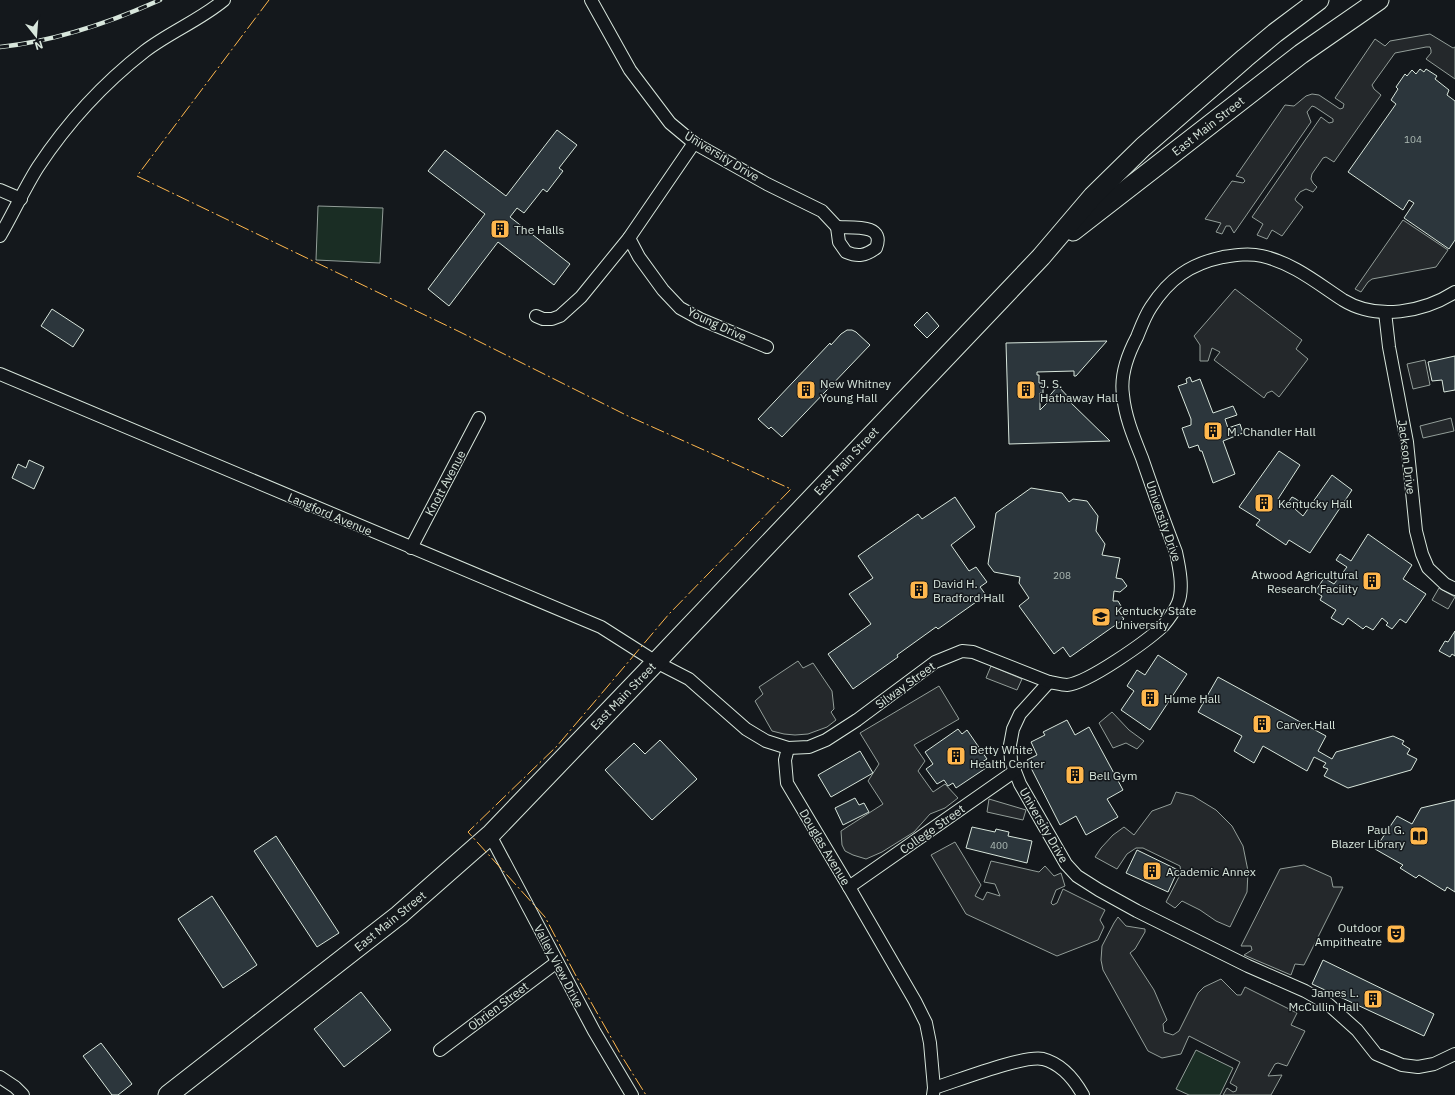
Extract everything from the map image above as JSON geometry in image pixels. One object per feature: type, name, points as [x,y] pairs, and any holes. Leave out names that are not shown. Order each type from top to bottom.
[{"type":"main road","name":"East Main Street","points":[[168,1095],[399,915],[490,835],[1041,257],[1093,196],[1148,143],[1263,43],[1319,0]]},
{"type":"main road","name":"East Main Street","points":[[1041,257],[1295,59],[1379,0]]},
{"type":"street","points":[[0,236],[38,168],[78,115],[121,70],[146,50],[224,0]]},
{"type":"street","name":"University Drive","points":[[590,0],[630,70],[670,123],[694,143],[767,184],[822,211],[837,228]]},
{"type":"street","points":[[536,316],[543,319],[552,319],[560,316],[581,297],[629,238],[694,143]]},
{"type":"street","points":[[0,190],[21,199]]},
{"type":"street","name":"Young Drive","points":[[629,238],[639,257],[663,290],[680,308],[700,319],[767,347]]},
{"type":"street","name":"University Drive","points":[[1455,292],[1440,301],[1405,311],[1385,312],[1365,309],[1345,301],[1308,275],[1281,261],[1261,255],[1239,254],[1207,260],[1187,269],[1170,282],[1150,307],[1128,356],[1122,393],[1128,421],[1176,552],[1180,571],[1178,602],[1164,625],[1144,643],[1104,668],[1084,680],[1068,685],[1049,682],[1020,714],[1013,729],[1010,745],[1011,761],[1020,784],[1066,864],[1077,876],[1099,890],[1248,966],[1304,990],[1328,1004],[1357,1030],[1376,1054],[1402,1065],[1418,1067],[1434,1064],[1455,1054]]},
{"type":"street","name":"Jackson Drive","points":[[1385,312],[1389,347],[1407,442],[1416,531],[1422,554],[1428,568],[1445,584],[1455,589]]},
{"type":"street","name":"Langford Avenue","points":[[0,374],[601,627],[656,662]]},
{"type":"street","name":"Knott Avenue","points":[[411,548],[479,418]]},
{"type":"street","name":"Silway Street","points":[[788,748],[809,747],[826,740],[935,662],[962,651],[973,652],[1049,682]]},
{"type":"street","points":[[656,662],[689,680],[746,730],[766,741],[788,748]]},
{"type":"street","name":"Douglas Avenue","points":[[788,748],[784,760],[787,783],[849,887],[915,1001],[926,1023],[930,1043],[934,1092],[1017,1061],[1034,1059],[1043,1060],[1061,1067],[1073,1079],[1082,1095]]},
{"type":"street","name":"College Street","points":[[849,887],[1015,771]]},
{"type":"street","name":"Valley View Drive","points":[[490,835],[594,1031],[632,1095]]},
{"type":"street","name":"Obrien Street","points":[[440,1050],[557,962]]},
{"type":"street","points":[[0,1077],[15,1087],[23,1095]]},
{"type":"green space","points":[[318,206],[383,208],[380,263],[316,260]]},
{"type":"green space","points":[[1196,1050],[1233,1068],[1220,1095],[1189,1095],[1176,1089]]},
{"type":"shaded area","points":[[1430,34],[1453,48],[1455,47],[1455,79],[1426,59],[1431,53],[1430,47],[1395,53],[1372,85],[1381,95],[1334,162],[1326,157],[1323,158],[1312,174],[1311,179],[1317,187],[1313,192],[1306,189],[1300,192],[1295,199],[1303,207],[1282,236],[1272,230],[1267,239],[1257,235],[1263,224],[1252,217],[1321,117],[1329,123],[1333,122],[1333,119],[1312,106],[1307,112],[1311,122],[1234,233],[1230,226],[1226,226],[1222,234],[1216,232],[1221,223],[1205,219],[1232,181],[1243,183],[1245,181],[1243,178],[1236,176],[1285,105],[1294,106],[1306,96],[1312,94],[1319,95],[1340,109],[1343,108],[1344,104],[1335,98],[1375,39],[1385,46],[1390,41]]},
{"type":"shaded area","points":[[1403,220],[1448,250],[1436,267],[1372,279],[1361,292],[1355,289]]},
{"type":"shaded area","points":[[1235,289],[1302,340],[1296,349],[1308,359],[1279,397],[1272,391],[1267,393],[1264,398],[1214,360],[1220,352],[1212,348],[1208,361],[1200,361],[1200,345],[1194,336]]},
{"type":"shaded area","points":[[1425,360],[1430,385],[1413,389],[1407,364]]},
{"type":"shaded area","points":[[1451,418],[1454,431],[1423,438],[1420,426]]},
{"type":"shaded area","points":[[1439,588],[1455,597],[1448,609],[1432,600]]},
{"type":"shaded area","points":[[798,661],[803,668],[813,663],[832,691],[834,709],[831,712],[836,720],[827,727],[808,734],[795,735],[772,731],[755,701],[763,694],[759,687]]},
{"type":"shaded area","points":[[991,666],[1022,679],[1017,690],[986,678]]},
{"type":"shaded area","points":[[939,686],[959,719],[914,745],[925,761],[918,771],[933,792],[945,784],[958,798],[945,808],[930,814],[914,832],[882,852],[866,859],[845,851],[842,845],[841,831],[883,804],[868,781],[879,764],[860,733]]},
{"type":"shaded area","points":[[1112,712],[1129,730],[1144,741],[1137,749],[1126,743],[1113,748],[1099,723]]},
{"type":"shaded area","points":[[1176,792],[1193,796],[1216,810],[1232,826],[1243,846],[1248,871],[1247,892],[1230,927],[1216,921],[1200,910],[1182,901],[1175,908],[1166,902],[1181,873],[1180,866],[1143,848],[1136,848],[1127,854],[1117,869],[1095,857],[1113,835],[1124,827],[1134,835],[1152,811],[1171,804]]},
{"type":"shaded area","points":[[989,799],[1026,810],[1023,820],[987,812]]},
{"type":"shaded area","points":[[955,842],[981,885],[975,896],[983,900],[987,892],[1000,896],[995,884],[984,882],[991,861],[1039,872],[1045,866],[1054,876],[1061,873],[1065,886],[1056,890],[1051,903],[1053,905],[1057,903],[1063,889],[1105,910],[1100,920],[1104,927],[1098,940],[1057,956],[966,914],[931,855]]},
{"type":"shaded area","points":[[1304,865],[1331,877],[1333,887],[1343,887],[1304,965],[1295,964],[1291,975],[1244,955],[1252,950],[1251,946],[1241,946],[1280,869]]},
{"type":"shaded area","points":[[1118,917],[1126,926],[1145,929],[1145,932],[1135,949],[1130,953],[1154,990],[1167,1020],[1163,1024],[1164,1032],[1173,1035],[1179,1031],[1198,993],[1204,987],[1221,979],[1237,995],[1241,995],[1245,987],[1297,1013],[1291,1025],[1305,1031],[1287,1066],[1278,1063],[1275,1064],[1268,1076],[1282,1075],[1271,1095],[1223,1095],[1227,1088],[1233,1092],[1236,1091],[1237,1087],[1230,1083],[1240,1062],[1189,1036],[1181,1054],[1162,1058],[1148,1051],[1103,970],[1101,960],[1102,946]]},
{"type":"building","points":[[1420,69],[1424,72],[1426,69],[1437,76],[1435,79],[1449,90],[1447,95],[1455,101],[1455,240],[1449,249],[1404,218],[1414,203],[1409,200],[1403,210],[1348,172],[1396,104],[1391,100],[1398,89],[1396,87],[1405,74],[1407,76],[1412,70],[1416,74]]},
{"type":"building","name":"The Halls","points":[[557,130],[577,145],[559,168],[563,171],[547,192],[543,189],[524,213],[517,208],[510,217],[570,264],[554,285],[498,242],[449,306],[428,289],[485,214],[428,171],[445,150],[506,196]]},
{"type":"building","points":[[52,309],[84,330],[73,347],[41,326]]},
{"type":"building","points":[[927,312],[939,326],[927,338],[914,325]]},
{"type":"building","name":"New Whitney Young Hall","points":[[847,330],[856,332],[870,345],[782,437],[771,427],[769,429],[758,419],[830,343],[831,345]]},
{"type":"building","name":"J. S. Hathaway Hall","points":[[1107,341],[1076,376],[1074,376],[1074,371],[1037,372],[1037,375],[1039,375],[1039,383],[1043,383],[1043,393],[1040,393],[1040,410],[1049,401],[1045,401],[1058,386],[1071,400],[1068,400],[1110,441],[1009,444],[1006,343]]},
{"type":"building","points":[[1455,356],[1455,390],[1444,392],[1442,380],[1432,381],[1428,362]]},
{"type":"building","name":"M. Chandler Hall","points":[[1190,377],[1192,382],[1200,379],[1213,413],[1233,406],[1237,415],[1225,419],[1228,428],[1240,424],[1243,433],[1223,441],[1235,474],[1213,483],[1202,451],[1200,451],[1198,445],[1189,448],[1182,428],[1191,425],[1191,419],[1178,386],[1187,383],[1186,379]]},
{"type":"building","name":"Kentucky Hall","points":[[1279,451],[1300,465],[1278,499],[1287,504],[1292,497],[1296,499],[1300,502],[1295,509],[1303,516],[1332,475],[1352,490],[1310,553],[1289,540],[1286,545],[1256,525],[1260,520],[1239,507]]},
{"type":"building","points":[[29,460],[44,467],[34,489],[12,478],[18,464],[26,468]]},
{"type":"building","points":[[1031,488],[1062,493],[1069,502],[1073,499],[1087,501],[1098,516],[1096,531],[1105,544],[1102,555],[1120,558],[1116,578],[1122,579],[1127,586],[1120,592],[1114,591],[1113,601],[1118,601],[1121,606],[1117,610],[1124,619],[1070,657],[1063,647],[1054,654],[1019,606],[1029,598],[1019,583],[1020,577],[994,572],[988,564],[996,513]]},
{"type":"building","name":"David H. Bradford Hall","points":[[955,497],[975,527],[951,545],[969,571],[976,567],[987,582],[980,587],[986,595],[938,629],[936,627],[897,655],[898,657],[853,689],[828,654],[871,624],[849,594],[873,578],[858,556],[918,514],[922,519]]},
{"type":"building","name":"Atwood Agricultural Research Facility","points":[[1368,534],[1412,565],[1403,579],[1426,594],[1406,623],[1400,619],[1392,629],[1386,625],[1388,623],[1382,618],[1373,630],[1366,626],[1363,629],[1348,618],[1343,625],[1331,618],[1336,610],[1320,600],[1322,596],[1315,592],[1324,578],[1334,584],[1347,567],[1336,560],[1340,554],[1351,561]]},
{"type":"building","points":[[1455,631],[1455,656],[1452,654],[1450,657],[1439,651],[1445,641],[1448,642]]},
{"type":"building","name":"Hume Hall","points":[[1158,655],[1187,674],[1150,730],[1121,710],[1134,691],[1127,686],[1137,670],[1145,675]]},
{"type":"building","name":"Carver Hall","points":[[1218,677],[1326,736],[1318,751],[1332,759],[1336,752],[1393,736],[1404,741],[1402,744],[1410,749],[1407,754],[1417,759],[1411,770],[1348,788],[1324,776],[1328,769],[1323,767],[1326,763],[1314,757],[1307,771],[1263,746],[1254,763],[1234,751],[1242,736],[1198,712]]},
{"type":"building","name":"Bell Gym","points":[[1067,720],[1075,735],[1089,727],[1123,790],[1107,799],[1118,817],[1086,835],[1076,816],[1060,825],[1027,760],[1037,755],[1031,742],[1045,735],[1043,732]]},
{"type":"building","name":"Betty White Health Center","points":[[958,729],[962,734],[967,730],[987,759],[982,762],[986,768],[956,788],[953,783],[948,786],[944,780],[937,784],[926,769],[933,764],[925,752]]},
{"type":"building","points":[[660,740],[697,779],[652,820],[605,770],[634,743],[645,754]]},
{"type":"building","points":[[860,751],[873,773],[831,797],[818,775]]},
{"type":"building","points":[[855,798],[859,805],[864,803],[869,812],[843,825],[835,808]]},
{"type":"building","name":"Paul G. Blazer Library","points":[[1455,800],[1455,892],[1447,887],[1445,891],[1419,875],[1416,878],[1400,868],[1403,865],[1375,849],[1397,816],[1412,824],[1421,808]]},
{"type":"building","points":[[972,827],[995,832],[996,829],[1009,832],[1008,836],[1032,841],[1027,863],[966,848]]},
{"type":"building","points":[[276,836],[339,933],[317,947],[254,851]]},
{"type":"building","name":"Academic Annex","points":[[1137,850],[1178,870],[1168,892],[1126,873]]},
{"type":"building","points":[[212,896],[257,965],[223,988],[178,919]]},
{"type":"building","name":"James L. McCullin Hall","points":[[1323,960],[1434,1014],[1424,1036],[1312,984]]},
{"type":"building","points":[[361,992],[391,1030],[344,1067],[314,1029]]},
{"type":"building","points":[[101,1043],[132,1084],[118,1095],[112,1095],[83,1056]]},
{"type":"railway","points":[[0,47],[62,36],[102,23],[160,0]]},
{"type":"power","points":[[269,0],[137,176],[460,332],[628,416],[791,489],[669,614],[557,746],[468,832],[545,917],[575,974],[621,1055],[646,1095]]},
{"type":"place","name":"The Halls","points":[[500,229]]},
{"type":"place","name":"New Whitney Young Hall","points":[[806,390]]},
{"type":"place","name":"J. S. Hathaway Hall","points":[[1026,390]]},
{"type":"place","name":"M. Chandler Hall","points":[[1213,431]]},
{"type":"place","name":"Kentucky Hall","points":[[1264,503]]},
{"type":"place","name":"Atwood Agricultural Research Facility","points":[[1372,581]]},
{"type":"place","name":"David H. Bradford Hall","points":[[919,590]]},
{"type":"place","name":"Kentucky State University","points":[[1101,617]]},
{"type":"place","name":"Hume Hall","points":[[1150,698]]},
{"type":"place","name":"Carver Hall","points":[[1262,724]]},
{"type":"place","name":"Betty White Health Center","points":[[956,756]]},
{"type":"place","name":"Bell Gym","points":[[1075,775]]},
{"type":"place","name":"Paul G. Blazer Library","points":[[1419,836]]},
{"type":"place","name":"Academic Annex","points":[[1152,871]]},
{"type":"place","name":"Outdoor Ampitheatre","points":[[1396,934]]},
{"type":"place","name":"James L. McCullin Hall","points":[[1373,999]]}]
